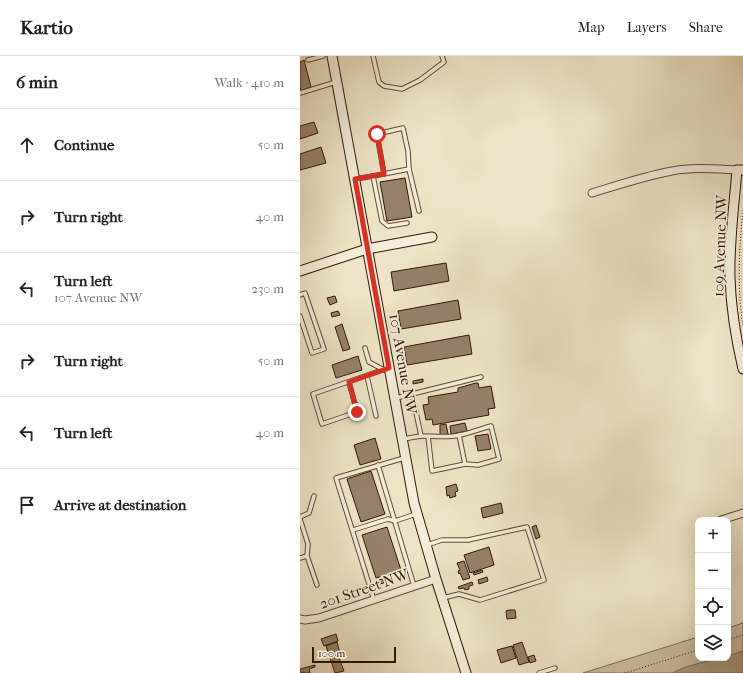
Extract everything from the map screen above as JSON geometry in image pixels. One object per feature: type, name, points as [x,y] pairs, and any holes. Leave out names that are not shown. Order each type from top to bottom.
[{"type":"street","name":"107 Avenue NW","points":[[332,56],[355,179],[386,369],[395,398],[417,513],[466,673]]},
{"type":"street","points":[[592,193],[673,171],[692,169],[740,170]]},
{"type":"street","name":"109 Avenue NW","points":[[740,170],[732,232],[730,277],[734,326],[743,370]]},
{"type":"street","points":[[300,271],[367,249],[432,237]]},
{"type":"street","points":[[730,517],[743,513]]},
{"type":"street","name":"201 Street NW","points":[[300,619],[305,620],[319,618],[436,579]]},
{"type":"lane","points":[[308,60],[324,56]]},
{"type":"lane","points":[[373,56],[380,82],[384,86],[402,89],[420,80],[444,62],[442,56]]},
{"type":"lane","points":[[300,93],[337,82]]},
{"type":"lane","points":[[384,174],[377,134],[403,128],[408,152],[409,169],[419,211]]},
{"type":"lane","points":[[355,179],[409,169]]},
{"type":"lane","points":[[374,176],[382,221],[388,226],[407,223]]},
{"type":"lane","points":[[300,295],[306,293],[324,349],[312,353],[300,316]]},
{"type":"lane","points":[[365,348],[369,362],[386,369]]},
{"type":"lane","points":[[349,382],[357,412],[322,424],[313,394],[386,369]]},
{"type":"lane","points":[[367,376],[376,416]]},
{"type":"lane","points":[[395,398],[481,377]]},
{"type":"lane","points":[[412,394],[421,436]]},
{"type":"lane","points":[[402,439],[421,436],[459,435],[491,426],[499,459],[478,465],[465,464],[432,471],[428,436]]},
{"type":"lane","points":[[459,435],[465,464]]},
{"type":"lane","points":[[374,600],[336,478],[406,458]]},
{"type":"lane","points":[[378,465],[414,586]]},
{"type":"lane","points":[[314,496],[309,514],[300,518],[308,544],[307,556],[317,585]]},
{"type":"lane","points":[[352,530],[388,519],[395,521],[417,513]]},
{"type":"lane","points":[[426,545],[442,540],[468,540],[527,527],[544,580],[480,600],[459,594],[442,598]]},
{"type":"lane","points":[[300,558],[307,556]]},
{"type":"lane","points":[[539,673],[555,668]]},
{"type":"path","points":[[743,210],[740,235],[739,266],[740,304],[743,327]]},
{"type":"path","points":[[731,639],[743,635]]},
{"type":"path","points":[[625,673],[695,651]]},
{"type":"shaded area","points":[[743,623],[743,673],[583,673],[695,638],[695,661],[731,661],[731,627]]},
{"type":"shaded area","points":[[743,651],[743,673],[673,673],[699,663],[710,661],[731,661],[731,655]]},
{"type":"building","points":[[304,60],[311,87],[300,91],[300,62]]},
{"type":"building","points":[[314,122],[318,133],[300,139],[300,126]]},
{"type":"building","points":[[321,147],[326,163],[300,170],[300,154]]},
{"type":"building","points":[[405,178],[412,217],[387,221],[380,182]]},
{"type":"building","points":[[446,263],[449,281],[394,291],[391,272]]},
{"type":"building","points":[[335,296],[337,302],[330,305],[327,298]]},
{"type":"building","points":[[458,300],[461,319],[401,329],[398,311]]},
{"type":"building","points":[[338,311],[340,315],[332,317],[331,313]]},
{"type":"building","points":[[342,324],[350,349],[343,351],[335,327]]},
{"type":"building","points":[[469,335],[472,354],[407,365],[404,347]]},
{"type":"building","points":[[358,356],[362,370],[336,378],[332,365]]},
{"type":"building","points":[[423,379],[423,382],[413,384],[413,381]]},
{"type":"building","points":[[478,383],[479,388],[491,386],[495,408],[488,409],[489,415],[433,425],[432,419],[426,420],[423,405],[429,404],[428,397],[458,392],[458,388]]},
{"type":"building","points":[[465,423],[467,431],[451,434],[450,426]]},
{"type":"building","points":[[446,424],[448,434],[440,435],[440,425]]},
{"type":"building","points":[[488,434],[491,449],[478,451],[475,436]]},
{"type":"building","points":[[375,438],[381,459],[360,465],[354,445]]},
{"type":"building","points":[[371,471],[385,514],[361,522],[347,479]]},
{"type":"building","points":[[456,484],[458,491],[455,492],[456,496],[450,498],[449,495],[447,496],[446,487]]},
{"type":"building","points":[[501,503],[503,513],[483,518],[481,508]]},
{"type":"building","points":[[536,525],[540,537],[536,539],[532,527]]},
{"type":"building","points":[[387,527],[401,570],[376,578],[362,535]]},
{"type":"building","points":[[489,547],[494,565],[470,573],[464,555]]},
{"type":"building","points":[[464,561],[470,578],[463,580],[460,573],[459,574],[458,571],[460,570],[457,563]]},
{"type":"building","points":[[482,570],[483,572],[474,575],[473,573]]},
{"type":"building","points":[[391,576],[393,580],[380,584],[379,580]]},
{"type":"building","points":[[487,577],[488,581],[479,584],[478,580]]},
{"type":"building","points":[[472,582],[473,585],[469,586],[469,589],[459,589],[458,587]]},
{"type":"building","points":[[515,610],[516,618],[507,619],[506,611]]},
{"type":"building","points":[[336,634],[338,641],[324,646],[321,639]]},
{"type":"building","points":[[337,642],[341,657],[339,658],[344,671],[335,673],[326,646]]},
{"type":"building","points":[[522,642],[529,662],[519,665],[513,645]]},
{"type":"building","points":[[512,646],[516,658],[501,663],[497,650]]},
{"type":"building","points":[[534,655],[536,661],[530,663],[528,657]]},
{"type":"building","points":[[315,665],[315,667],[309,669],[310,673],[300,673],[300,669]]},
{"type":"route","points":[[357,412],[349,382],[389,368],[355,179],[384,174],[377,134]]}]
